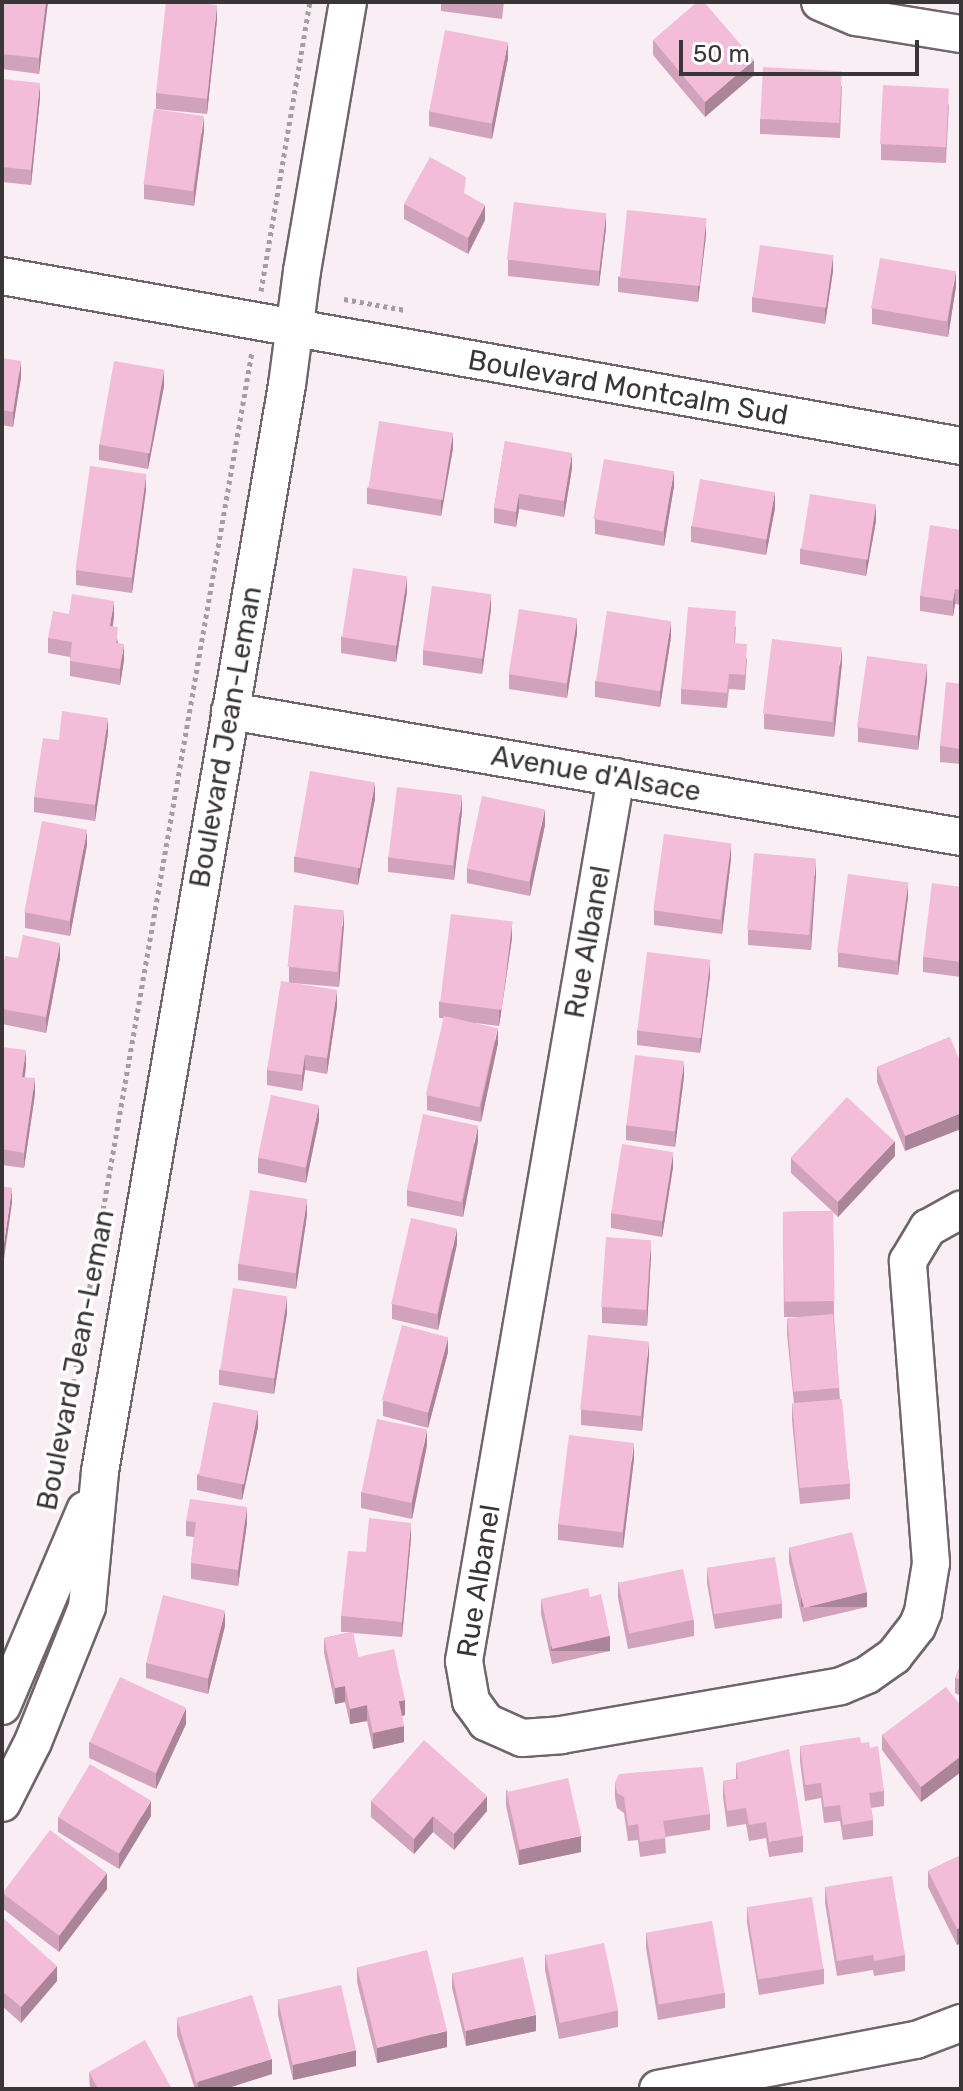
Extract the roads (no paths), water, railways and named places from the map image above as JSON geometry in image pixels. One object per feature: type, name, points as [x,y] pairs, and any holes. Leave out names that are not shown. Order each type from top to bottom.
[{"type":"street","name":"Boulevard Jean-Leman","points":[[2,1803],[45,1715],[87,1607],[100,1471],[348,2]]},
{"type":"street","points":[[820,2],[856,17],[961,34]]},
{"type":"street","name":"Boulevard Montcalm Sud","points":[[2,276],[961,446]]},
{"type":"street","name":"Avenue d'Alsace","points":[[230,711],[961,837]]},
{"type":"street","name":"Rue Albanel","points":[[616,777],[464,1661],[471,1701],[486,1722],[522,1738],[561,1735],[841,1686],[867,1675],[894,1656],[917,1627],[923,1612],[931,1563],[908,1261],[928,1228],[961,1210]]},
{"type":"street","name":"Boulevard Jean-Leman","points":[[2,1706],[100,1471]]},
{"type":"street","points":[[658,2089],[916,2040],[961,2023]]}]
